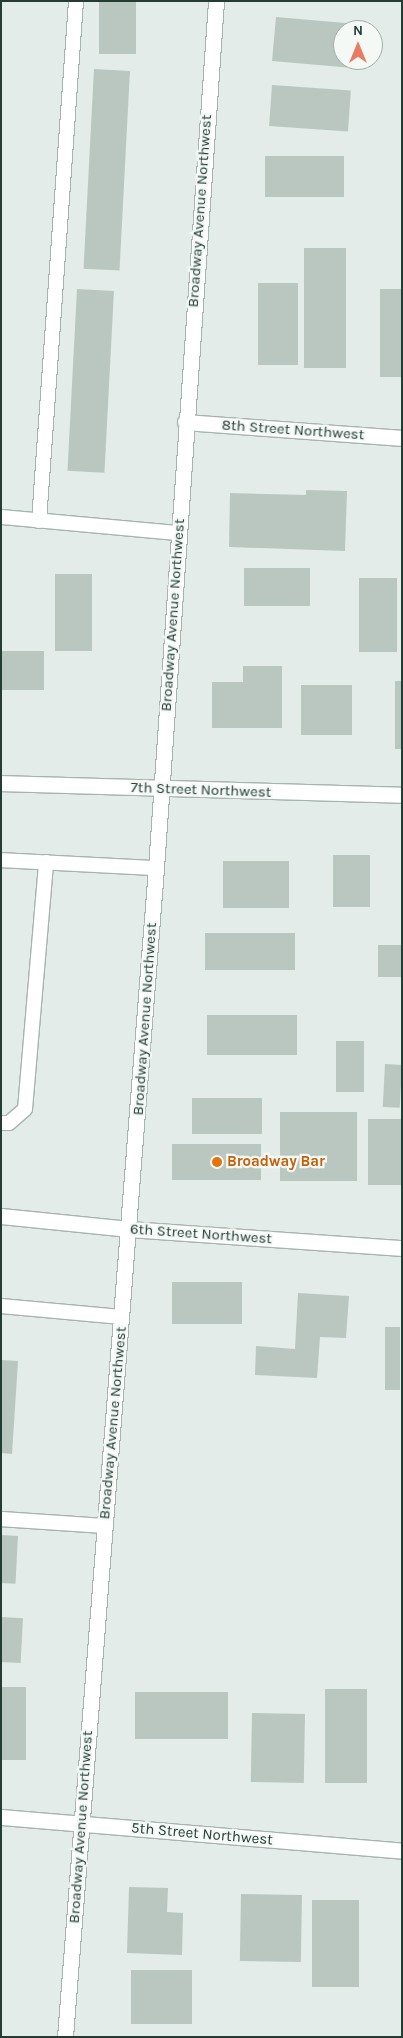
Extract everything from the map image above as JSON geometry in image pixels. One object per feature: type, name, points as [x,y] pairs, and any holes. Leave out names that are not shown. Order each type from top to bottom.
[{"type":"street","name":"Broadway Avenue Northwest","points":[[65,2037],[80,1824],[129,1229],[162,789],[185,422],[216,1]]},
{"type":"street","name":"8th Street Northwest","points":[[185,422],[402,438]]},
{"type":"street","name":"7th Street Northwest","points":[[1,783],[402,795]]},
{"type":"street","name":"6th Street Northwest","points":[[1,1216],[129,1229],[402,1248]]},
{"type":"street","name":"5th Street Northwest","points":[[1,1817],[402,1851]]},
{"type":"lane","points":[[39,521],[76,1]]},
{"type":"lane","points":[[1,517],[178,533]]},
{"type":"lane","points":[[1,860],[156,868]]},
{"type":"lane","points":[[1,1123],[9,1123],[25,1109],[46,862]]},
{"type":"lane","points":[[1,1306],[122,1317]]},
{"type":"lane","points":[[1,1519],[105,1526]]},
{"type":"building","points":[[99,1],[136,1],[136,54],[99,54]]},
{"type":"building","points":[[276,17],[333,22],[333,66],[272,61]]},
{"type":"building","points":[[94,69],[130,71],[119,271],[84,269]]},
{"type":"building","points":[[272,85],[351,91],[348,131],[269,126]]},
{"type":"building","points":[[265,156],[344,156],[344,197],[265,197]]},
{"type":"building","points":[[304,248],[346,248],[346,368],[304,368]]},
{"type":"building","points":[[258,283],[298,283],[298,365],[258,365]]},
{"type":"building","points":[[77,289],[114,291],[104,473],[67,471]]},
{"type":"building","points":[[380,289],[402,289],[402,377],[380,377]]},
{"type":"building","points":[[306,490],[347,491],[345,551],[229,547],[230,493],[306,495]]},
{"type":"building","points":[[244,568],[310,568],[310,606],[244,606]]},
{"type":"building","points":[[55,574],[92,574],[92,651],[55,651]]},
{"type":"building","points":[[359,578],[397,578],[397,652],[359,652]]},
{"type":"building","points":[[1,651],[44,651],[44,690],[1,690]]},
{"type":"building","points":[[243,666],[282,666],[282,728],[212,728],[212,682],[243,682]]},
{"type":"building","points":[[395,681],[402,681],[402,749],[395,749]]},
{"type":"building","points":[[301,685],[352,685],[352,735],[301,735]]},
{"type":"building","points":[[333,855],[370,855],[370,907],[333,907]]},
{"type":"building","points":[[223,861],[289,861],[289,908],[223,908]]},
{"type":"building","points":[[205,933],[295,933],[295,970],[205,970]]},
{"type":"building","points":[[378,945],[402,945],[402,977],[378,977]]},
{"type":"building","points":[[207,1015],[297,1015],[297,1055],[207,1055]]},
{"type":"building","points":[[336,1041],[364,1041],[364,1092],[336,1092]]},
{"type":"building","points":[[385,1064],[402,1065],[400,1108],[383,1107]]},
{"type":"building","points":[[192,1098],[262,1098],[262,1134],[192,1134]]},
{"type":"building","points":[[280,1112],[357,1112],[357,1181],[280,1181]]},
{"type":"building","points":[[368,1119],[402,1119],[402,1185],[368,1185]]},
{"type":"building","name":"Broadway Bar","points":[[172,1144],[261,1144],[261,1180],[172,1180]]},
{"type":"building","points":[[172,1282],[242,1282],[242,1324],[172,1324]]},
{"type":"building","points":[[298,1293],[349,1296],[346,1338],[320,1337],[317,1378],[255,1375],[256,1346],[295,1349]]},
{"type":"building","points":[[385,1327],[400,1327],[400,1390],[385,1390]]},
{"type":"building","points":[[1,1360],[18,1361],[12,1454],[1,1453]]},
{"type":"building","points":[[1,1535],[18,1536],[15,1584],[1,1583]]},
{"type":"building","points":[[1,1617],[23,1618],[21,1663],[1,1662]]},
{"type":"building","points":[[1,1687],[26,1687],[26,1760],[1,1760]]},
{"type":"building","points":[[325,1689],[367,1689],[367,1783],[325,1783]]},
{"type":"building","points":[[135,1692],[228,1692],[228,1739],[135,1739]]},
{"type":"building","points":[[252,1713],[305,1714],[304,1783],[251,1782]]},
{"type":"building","points":[[129,1887],[168,1888],[167,1912],[183,1913],[182,1955],[127,1953]]},
{"type":"building","points":[[241,1894],[302,1895],[301,1962],[240,1961]]},
{"type":"building","points":[[312,1900],[359,1900],[359,1987],[312,1987]]},
{"type":"building","points":[[131,1970],[192,1970],[192,2024],[131,2024]]},
{"type":"place","name":"Broadway Bar","points":[[217,1162]]}]
